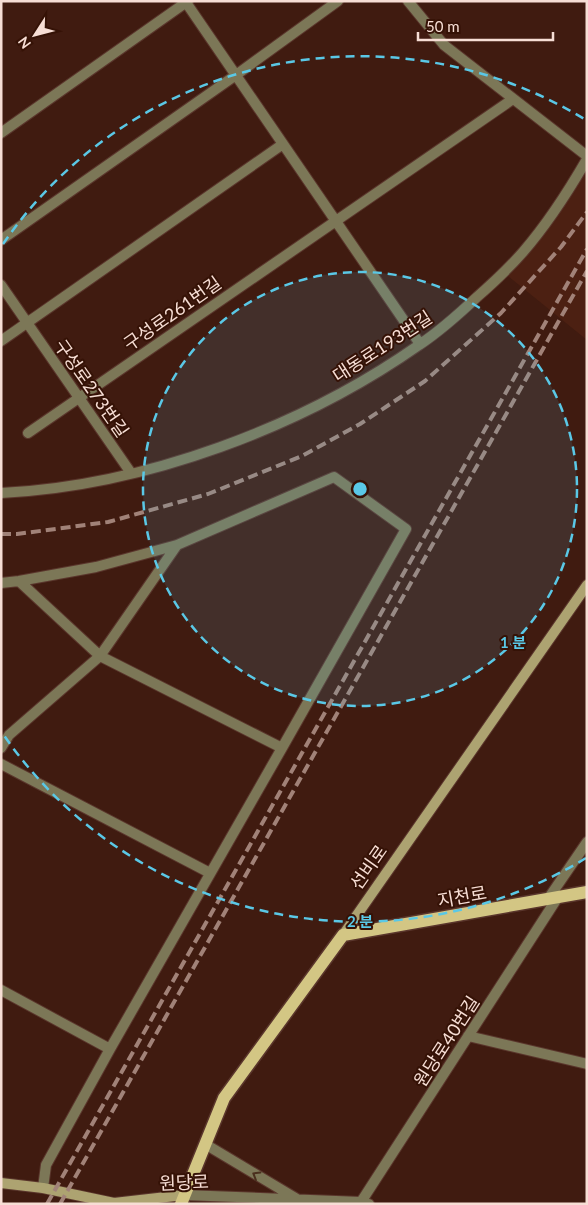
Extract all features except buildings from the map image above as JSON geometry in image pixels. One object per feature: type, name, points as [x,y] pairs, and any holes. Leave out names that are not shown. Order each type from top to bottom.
[{"type":"main road","name":"선비로","points":[[182,1200],[224,1098],[342,935],[587,585]]},
{"type":"main road","name":"지천로","points":[[342,935],[587,892]]},
{"type":"main road","name":"원당로","points":[[1,1182],[43,1188],[114,1203],[182,1200]]},
{"type":"street","points":[[1,240],[338,1]]},
{"type":"street","points":[[408,1],[444,45],[587,157]]},
{"type":"street","points":[[1,133],[187,2],[420,344]]},
{"type":"street","name":"구성로261번길","points":[[28,433],[514,99]]},
{"type":"street","points":[[1,341],[283,144]]},
{"type":"street","name":"대동로193번길","points":[[1,492],[31,491],[67,486],[131,473],[185,458],[237,441],[343,392],[420,344],[450,322],[491,284],[522,253],[547,222],[571,186],[587,157]]},
{"type":"street","name":"구성로273번길","points":[[1,285],[131,473]]},
{"type":"street","points":[[1,583],[96,567],[177,545],[334,477],[406,529],[46,1165],[43,1188]]},
{"type":"street","points":[[1,748],[10,735],[100,656],[177,545]]},
{"type":"street","points":[[19,581],[100,656],[282,748]]},
{"type":"street","points":[[1,764],[210,873]]},
{"type":"street","name":"원당로40번길","points":[[365,1203],[587,842]]},
{"type":"street","points":[[1,990],[110,1049]]},
{"type":"street","points":[[468,1036],[587,1064]]},
{"type":"street","points":[[205,1144],[298,1200]]},
{"type":"street","name":"원당로","points":[[182,1200],[298,1200],[365,1203]]},
{"type":"shaded area","points":[[587,170],[587,340],[503,272]]},
{"type":"railway","points":[[1,534],[17,534],[108,522],[208,494],[302,456],[360,424],[425,381],[501,313],[561,247],[587,212]]},
{"type":"railway","points":[[47,1204],[587,249]]},
{"type":"railway","points":[[60,1204],[587,271]]}]
